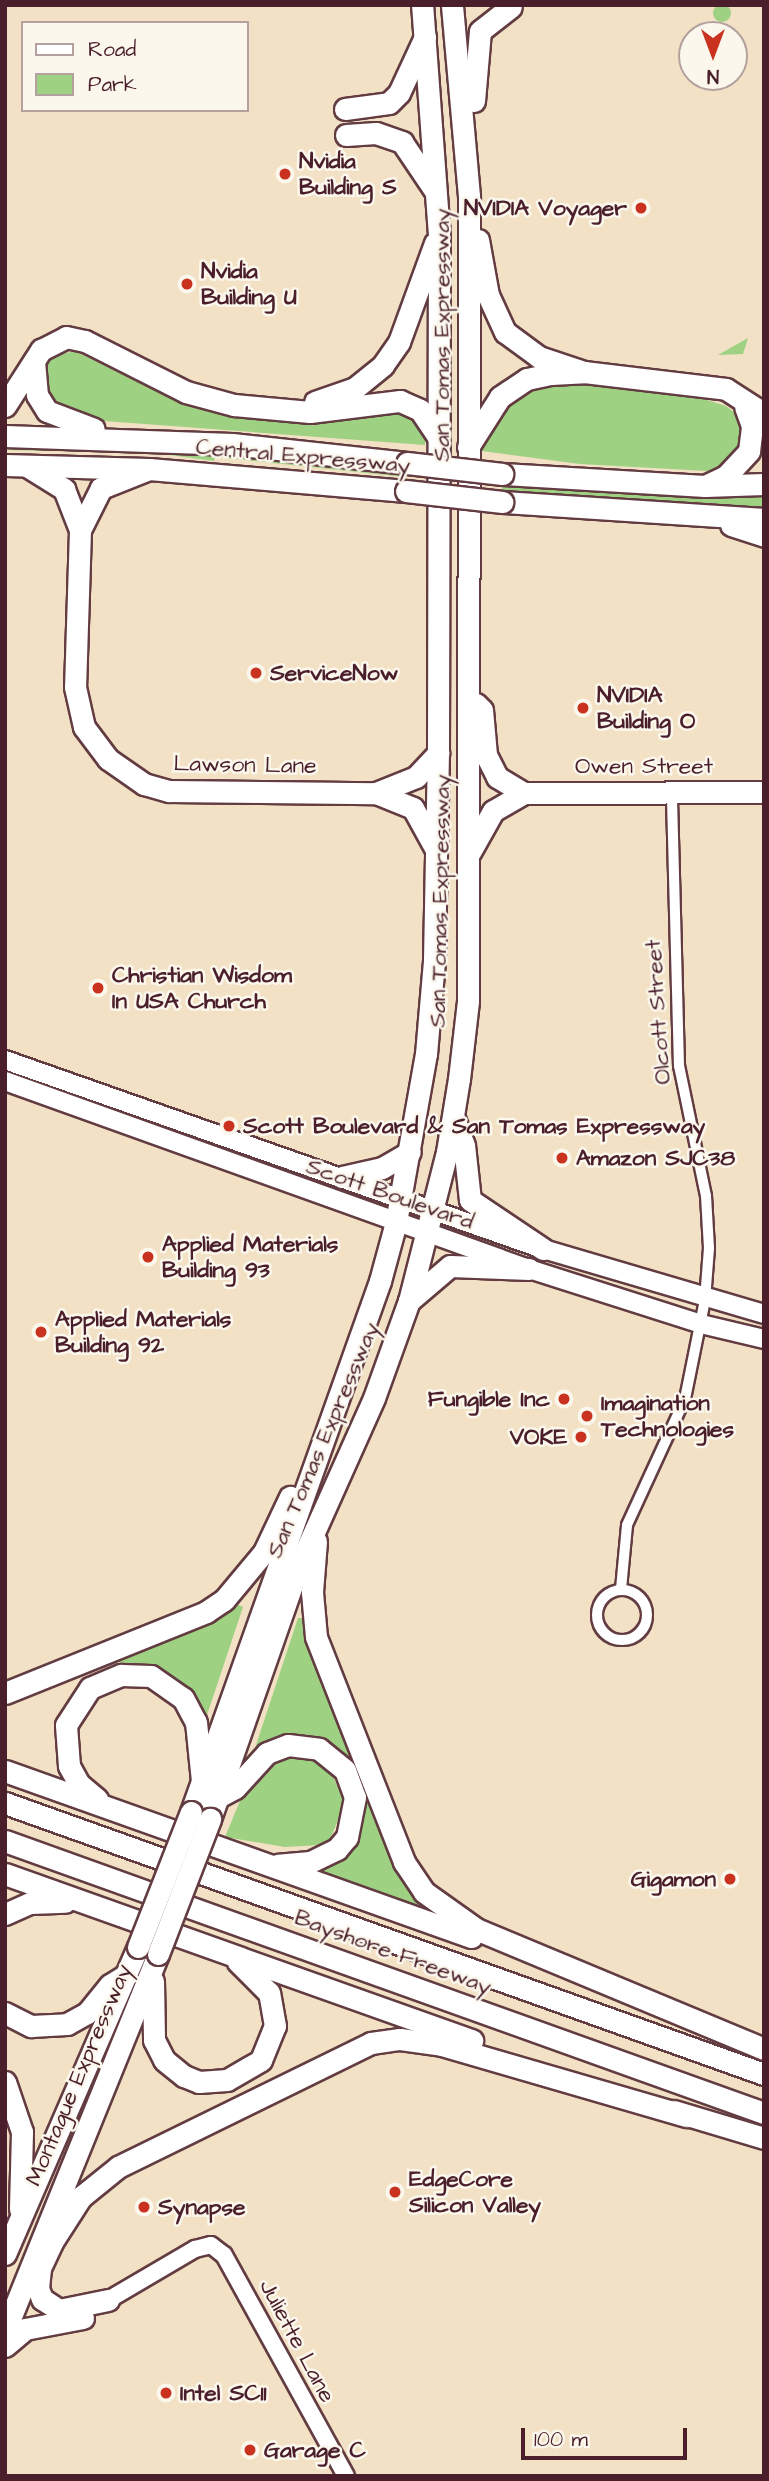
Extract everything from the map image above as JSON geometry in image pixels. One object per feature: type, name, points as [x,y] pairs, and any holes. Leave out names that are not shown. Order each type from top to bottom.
[{"type":"highway","name":"San Tomas Expressway","points":[[178,1873],[200,1816],[203,1782],[315,1466],[396,1222],[410,1152],[432,994],[438,752],[439,235],[422,5]]},
{"type":"highway","name":"San Tomas Expressway","points":[[200,1816],[218,1797],[318,1521],[374,1398],[409,1301],[453,1118],[468,1002],[469,196],[452,5]]},
{"type":"highway","points":[[507,5],[511,6],[485,23],[478,38],[469,196],[488,295],[505,332],[539,357],[584,372]]},
{"type":"highway","points":[[345,109],[389,103],[399,93],[425,37]]},
{"type":"highway","points":[[346,135],[376,133],[402,142],[437,195]]},
{"type":"highway","points":[[278,410],[355,388],[383,365],[399,342],[439,235]]},
{"type":"highway","points":[[5,406],[34,359],[46,345],[66,337],[85,341],[186,392],[278,410],[310,412],[400,401],[421,410],[439,439]]},
{"type":"highway","points":[[34,359],[37,395],[47,411],[111,437]]},
{"type":"highway","points":[[467,449],[487,414],[513,387],[551,374],[584,372],[703,384],[726,389],[757,409],[764,424]]},
{"type":"highway","points":[[705,486],[726,476],[749,451],[751,426],[741,398]]},
{"type":"highway","name":"Central Expressway","points":[[5,436],[111,437],[502,474],[705,486],[764,484]]},
{"type":"highway","points":[[15,465],[64,489],[80,530]]},
{"type":"highway","name":"Central Expressway","points":[[15,465],[149,469],[502,502],[764,519]]},
{"type":"highway","points":[[80,530],[101,488],[149,469]]},
{"type":"highway","points":[[706,517],[764,536]]},
{"type":"highway","name":"Lawson Lane","points":[[80,530],[75,687],[83,727],[108,759],[144,784],[169,791],[376,793]]},
{"type":"highway","points":[[468,696],[482,709],[486,755],[496,777],[524,793]]},
{"type":"highway","points":[[376,793],[408,782],[438,752]]},
{"type":"highway","name":"Owen Street","points":[[524,793],[764,792]]},
{"type":"highway","points":[[376,793],[412,808],[435,848]]},
{"type":"highway","points":[[469,852],[493,811],[524,793]]},
{"type":"highway","points":[[453,1118],[464,1145],[470,1200],[543,1249]]},
{"type":"highway","points":[[342,1177],[382,1168],[410,1152]]},
{"type":"highway","points":[[409,1301],[450,1266],[529,1269]]},
{"type":"highway","points":[[5,1693],[206,1612],[224,1600],[264,1552],[299,1477],[315,1466]]},
{"type":"highway","points":[[318,1521],[312,1592],[316,1637],[404,1862],[424,1892],[457,1917],[612,1986],[764,2049]]},
{"type":"highway","points":[[117,1810],[79,1784],[69,1766],[64,1742],[66,1725],[79,1698],[109,1677],[151,1676],[183,1698],[196,1721],[203,1782]]},
{"type":"highway","points":[[218,1797],[236,1788],[267,1753],[288,1745],[319,1749],[345,1770],[353,1785],[355,1812],[342,1843],[310,1863],[264,1865]]},
{"type":"highway","points":[[5,1771],[264,1865],[612,1986]]},
{"type":"highway","name":"Bayshore Freeway","points":[[5,1803],[764,2074]]},
{"type":"highway","name":"Bayshore Freeway","points":[[5,1842],[764,2113]]},
{"type":"highway","name":"Montague Expressway","points":[[5,2331],[149,1958],[178,1873]]},
{"type":"highway","points":[[5,1874],[687,2116]]},
{"type":"highway","points":[[5,1914],[30,1903],[48,1901],[99,1908]]},
{"type":"highway","points":[[149,1958],[156,1990],[155,2040],[164,2060],[199,2082],[227,2080],[261,2060],[272,2039],[275,2014],[264,1984],[222,1951]]},
{"type":"highway","name":"Montague Expressway","points":[[5,2255],[127,1974],[149,1958]]},
{"type":"highway","points":[[5,2014],[30,2026],[67,2024],[87,2013],[110,1985],[127,1974]]},
{"type":"highway","points":[[19,2295],[39,2273],[64,2220],[104,2177],[371,2043],[400,2039],[442,2045],[764,2138]]},
{"type":"highway","points":[[5,2082],[22,2132],[20,2219]]},
{"type":"highway","points":[[39,2273],[42,2299],[59,2310],[108,2300]]},
{"type":"highway","points":[[5,2346],[25,2329],[86,2317],[108,2300]]},
{"type":"main road","name":"Scott Boulevard","points":[[5,1060],[543,1249],[705,1300],[764,1314]]},
{"type":"main road","name":"Scott Boulevard","points":[[5,1080],[529,1269],[701,1324],[764,1339]]},
{"type":"street","name":"Olcott Street","points":[[621,1590],[627,1525],[685,1399],[705,1300],[706,1196],[679,1066],[675,1018],[672,792]]},
{"type":"street","points":[[621,1590],[643,1600],[647,1615],[636,1636],[620,1640],[604,1633],[597,1610],[606,1595],[621,1590]]},
{"type":"street","name":"Juliette Lane","points":[[108,2300],[195,2249],[211,2245],[224,2255],[346,2476]]},
{"type":"green space","points":[[722,4],[730,10],[730,16],[725,21],[716,19],[713,13],[716,7]]},
{"type":"green space","points":[[748,338],[743,354],[718,355]]},
{"type":"green space","points":[[75,351],[176,401],[213,411],[284,421],[378,410],[408,411],[425,431],[425,445],[77,419],[45,397],[41,375],[53,356]]},
{"type":"green space","points":[[549,380],[688,394],[726,406],[739,416],[746,434],[741,450],[719,469],[707,471],[580,464],[482,451],[484,434],[508,397]]},
{"type":"green space","points":[[5,442],[122,444],[405,470],[405,477],[215,457],[214,461],[155,453],[5,450]]},
{"type":"green space","points":[[502,481],[664,494],[764,496],[764,512],[502,494]]},
{"type":"green space","points":[[234,1603],[243,1607],[203,1727],[201,1715],[122,1667],[118,1659],[191,1628]]},
{"type":"green space","points":[[298,1618],[309,1618],[358,1754],[350,1762],[327,1744],[292,1735],[255,1748]]},
{"type":"green space","points":[[295,1755],[321,1762],[331,1772],[345,1804],[330,1839],[320,1845],[285,1847],[225,1837],[242,1796],[268,1768],[266,1764]]},
{"type":"green space","points":[[363,1795],[370,1795],[439,1908],[434,1918],[370,1895],[358,1884],[311,1873],[338,1858]]},
{"type":"place","name":"Nvidia Building S","points":[[285,174]]},
{"type":"place","name":"NVIDIA Voyager","points":[[641,208]]},
{"type":"place","name":"Nvidia Building U","points":[[187,284]]},
{"type":"place","name":"ServiceNow","points":[[256,673]]},
{"type":"place","name":"NVIDIA Building O","points":[[583,708]]},
{"type":"place","name":"Christian Wisdom In USA Church","points":[[98,988]]},
{"type":"place","name":"Scott Boulevard & San Tomas Expressway","points":[[229,1126]]},
{"type":"place","name":"Amazon SJC38","points":[[562,1158]]},
{"type":"place","name":"Applied Materials Building 93","points":[[148,1257]]},
{"type":"place","name":"Applied Materials Building 92","points":[[41,1332]]},
{"type":"place","name":"Fungible Inc","points":[[564,1399]]},
{"type":"place","name":"Imagination Technologies","points":[[587,1416]]},
{"type":"place","name":"VOKE","points":[[581,1437]]},
{"type":"place","name":"Gigamon","points":[[730,1879]]},
{"type":"place","name":"EdgeCore Silicon Valley","points":[[395,2192]]},
{"type":"place","name":"Synapse","points":[[144,2207]]},
{"type":"place","name":"Intel SC11","points":[[166,2393]]},
{"type":"place","name":"Garage C","points":[[250,2450]]}]
